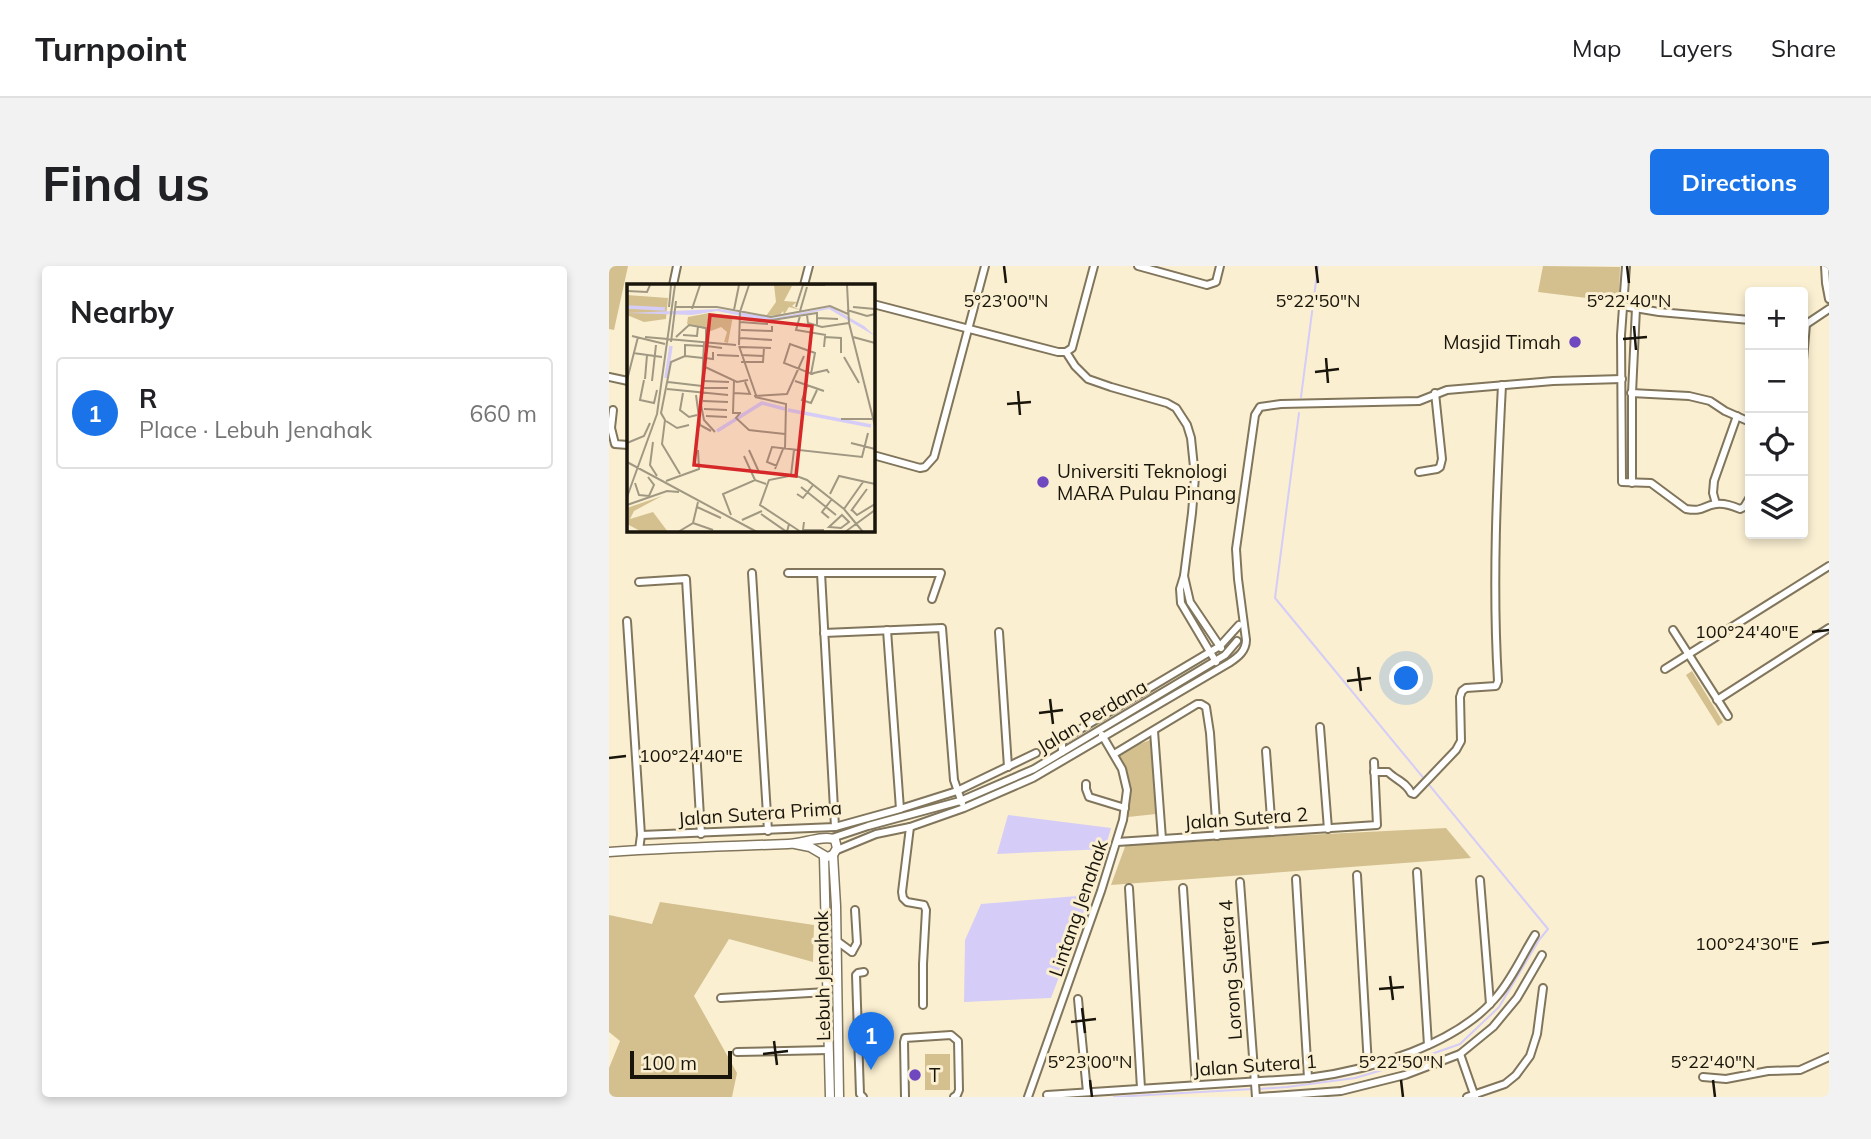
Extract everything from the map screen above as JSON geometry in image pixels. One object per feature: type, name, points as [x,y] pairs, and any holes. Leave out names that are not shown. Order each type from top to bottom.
[{"type":"street","points":[[673,284],[677,266]]},
{"type":"street","points":[[804,284],[809,266]]},
{"type":"street","points":[[875,456],[919,468],[925,467],[934,457],[985,266]]},
{"type":"street","points":[[875,305],[1066,352],[1072,348],[1094,266]]},
{"type":"street","points":[[1138,266],[1207,285],[1216,282],[1220,266]]},
{"type":"street","points":[[1626,266],[1623,306],[1622,482],[1657,486],[1686,509],[1698,511],[1716,504],[1740,509],[1745,505]]},
{"type":"street","points":[[1825,266],[1829,299]]},
{"type":"street","points":[[1623,306],[1745,319]]},
{"type":"street","points":[[1632,483],[1636,308]]},
{"type":"street","points":[[1808,323],[1829,309]]},
{"type":"street","points":[[1066,352],[1088,379],[1167,402],[1177,408],[1182,416],[1191,439],[1195,477],[1184,576],[1180,589],[1181,603],[1220,669]]},
{"type":"street","points":[[609,377],[627,381]]},
{"type":"street","points":[[1184,576],[1190,602],[1229,663],[1242,652],[1246,644],[1236,549],[1255,415],[1257,410],[1265,405],[1419,401],[1447,390],[1553,381],[1622,379]]},
{"type":"street","points":[[1374,762],[1374,772],[1388,772],[1414,794],[1456,750],[1461,741],[1462,691],[1466,688],[1496,687],[1495,518],[1502,385]]},
{"type":"street","points":[[1419,472],[1437,469],[1441,465],[1435,393]]},
{"type":"street","points":[[1622,393],[1689,396],[1710,401],[1745,420]]},
{"type":"street","points":[[613,410],[611,428],[615,444],[627,445]]},
{"type":"street","points":[[1716,504],[1714,481],[1737,416]]},
{"type":"street","points":[[1665,669],[1829,566]]},
{"type":"street","points":[[752,573],[768,831]]},
{"type":"street","points":[[788,573],[941,573],[932,600]]},
{"type":"street","points":[[821,573],[835,827]]},
{"type":"street","points":[[639,582],[686,579],[701,834]]},
{"type":"street","points":[[627,621],[641,835],[639,850]]},
{"type":"street","points":[[1062,752],[1062,740],[1211,652],[1239,625]]},
{"type":"street","points":[[824,633],[942,628],[954,780],[964,808]]},
{"type":"street","points":[[1717,700],[1829,628]]},
{"type":"street","points":[[1673,629],[1727,716]]},
{"type":"street","points":[[887,630],[899,810]]},
{"type":"street","points":[[999,632],[1008,767]]},
{"type":"street","name":"Jalan Perdana","points":[[832,838],[960,801],[1034,769],[1225,655],[1237,641]]},
{"type":"street","name":"Jalan Perdana","points":[[828,853],[876,834],[910,827],[964,808],[1033,778],[1229,663]]},
{"type":"street","points":[[1114,754],[1197,704],[1206,706],[1217,836]]},
{"type":"street","points":[[1320,727],[1328,828]]},
{"type":"street","name":"Lintang Jenahak","points":[[1028,1097],[1117,842],[1125,808],[1127,790],[1122,769],[1099,730]]},
{"type":"street","points":[[1154,731],[1162,839]]},
{"type":"street","points":[[1266,751],[1272,832]]},
{"type":"street","name":"Jalan Sutera Prima","points":[[641,835],[835,827],[957,791],[1036,753]]},
{"type":"street","name":"Jalan Sutera 2","points":[[1117,842],[1377,825],[1374,772]]},
{"type":"street","points":[[1086,784],[1089,797],[1125,808]]},
{"type":"street","points":[[910,827],[902,892],[907,902],[924,905],[926,910],[923,1005]]},
{"type":"street","points":[[609,852],[795,844],[826,837],[832,838],[837,844],[828,853]]},
{"type":"street","points":[[821,840],[818,846],[828,853]]},
{"type":"street","points":[[795,844],[828,853]]},
{"type":"street","name":"Lebuh Jenahak","points":[[828,853],[837,941],[839,1097]]},
{"type":"street","name":"Lebuh Jenahak","points":[[828,853],[827,992],[830,1097]]},
{"type":"street","points":[[1417,872],[1428,1045]]},
{"type":"street","points":[[1357,875],[1368,1066]]},
{"type":"street","points":[[1296,879],[1308,1078]]},
{"type":"street","points":[[1480,880],[1490,1004]]},
{"type":"street","name":"Lorong Sutera 4","points":[[1240,882],[1257,1097]]},
{"type":"street","points":[[1129,888],[1141,1088]]},
{"type":"street","points":[[1183,888],[1196,1085]]},
{"type":"street","points":[[852,953],[857,943],[855,910]]},
{"type":"street","name":"Jalan Sutera 1","points":[[1047,1095],[1308,1078],[1339,1074],[1399,1057],[1469,1024],[1499,994],[1535,935]]},
{"type":"street","points":[[837,941],[852,953]]},
{"type":"street","points":[[837,955],[852,953]]},
{"type":"street","points":[[1257,1097],[1341,1091],[1405,1075],[1460,1054],[1493,1027],[1517,998],[1542,955]]},
{"type":"street","points":[[863,1097],[860,1094],[856,975],[865,972]]},
{"type":"street","points":[[1467,1097],[1504,1084],[1516,1075],[1530,1056],[1537,1034],[1543,988]]},
{"type":"street","points":[[721,998],[827,992]]},
{"type":"street","points":[[1078,999],[1087,1092]]},
{"type":"street","points":[[905,1097],[905,1038],[951,1035],[958,1041],[959,1090],[954,1097]]},
{"type":"street","points":[[737,1052],[829,1050]]},
{"type":"street","points":[[1460,1054],[1475,1096]]},
{"type":"street","points":[[1703,1077],[1726,1079],[1780,1070],[1800,1070],[1829,1057]]},
{"type":"shaded area","points":[[609,266],[628,266],[614,330],[609,329]]},
{"type":"shaded area","points":[[1543,266],[1620,267],[1619,301],[1538,292]]},
{"type":"shaded area","points":[[1692,671],[1723,722],[1718,726],[1686,675]]},
{"type":"shaded area","points":[[1150,740],[1156,814],[1128,817],[1127,790],[1114,754]]},
{"type":"shaded area","points":[[1008,815],[1111,828],[1105,849],[997,854]]},
{"type":"shaded area","points":[[1446,828],[1471,858],[1111,885],[1126,844]]},
{"type":"shaded area","points":[[1090,895],[1051,998],[964,1002],[965,940],[981,904]]},
{"type":"shaded area","points":[[660,902],[814,925],[813,962],[729,939],[694,996],[737,1073],[732,1097],[609,1097],[609,1068],[620,1041],[609,1032],[609,915],[652,924]]},
{"type":"shaded area","points":[[925,1054],[950,1054],[950,1090],[925,1090]]},
{"type":"waterway","points":[[1301,397],[1318,266]]},
{"type":"waterway","points":[[1258,1089],[1355,1078],[1460,1044],[1499,1007],[1548,929],[1275,598],[1299,413]]},
{"type":"waterway","points":[[1114,1097],[1253,1089]]},
{"type":"place","name":"Masjid Timah","points":[[1575,342]]},
{"type":"place","name":"Universiti Teknologi MARA Pulau Pinang","points":[[1043,482]]},
{"type":"place","name":"R","points":[[871,1070]]},
{"type":"place","name":"T","points":[[915,1075]]}]
